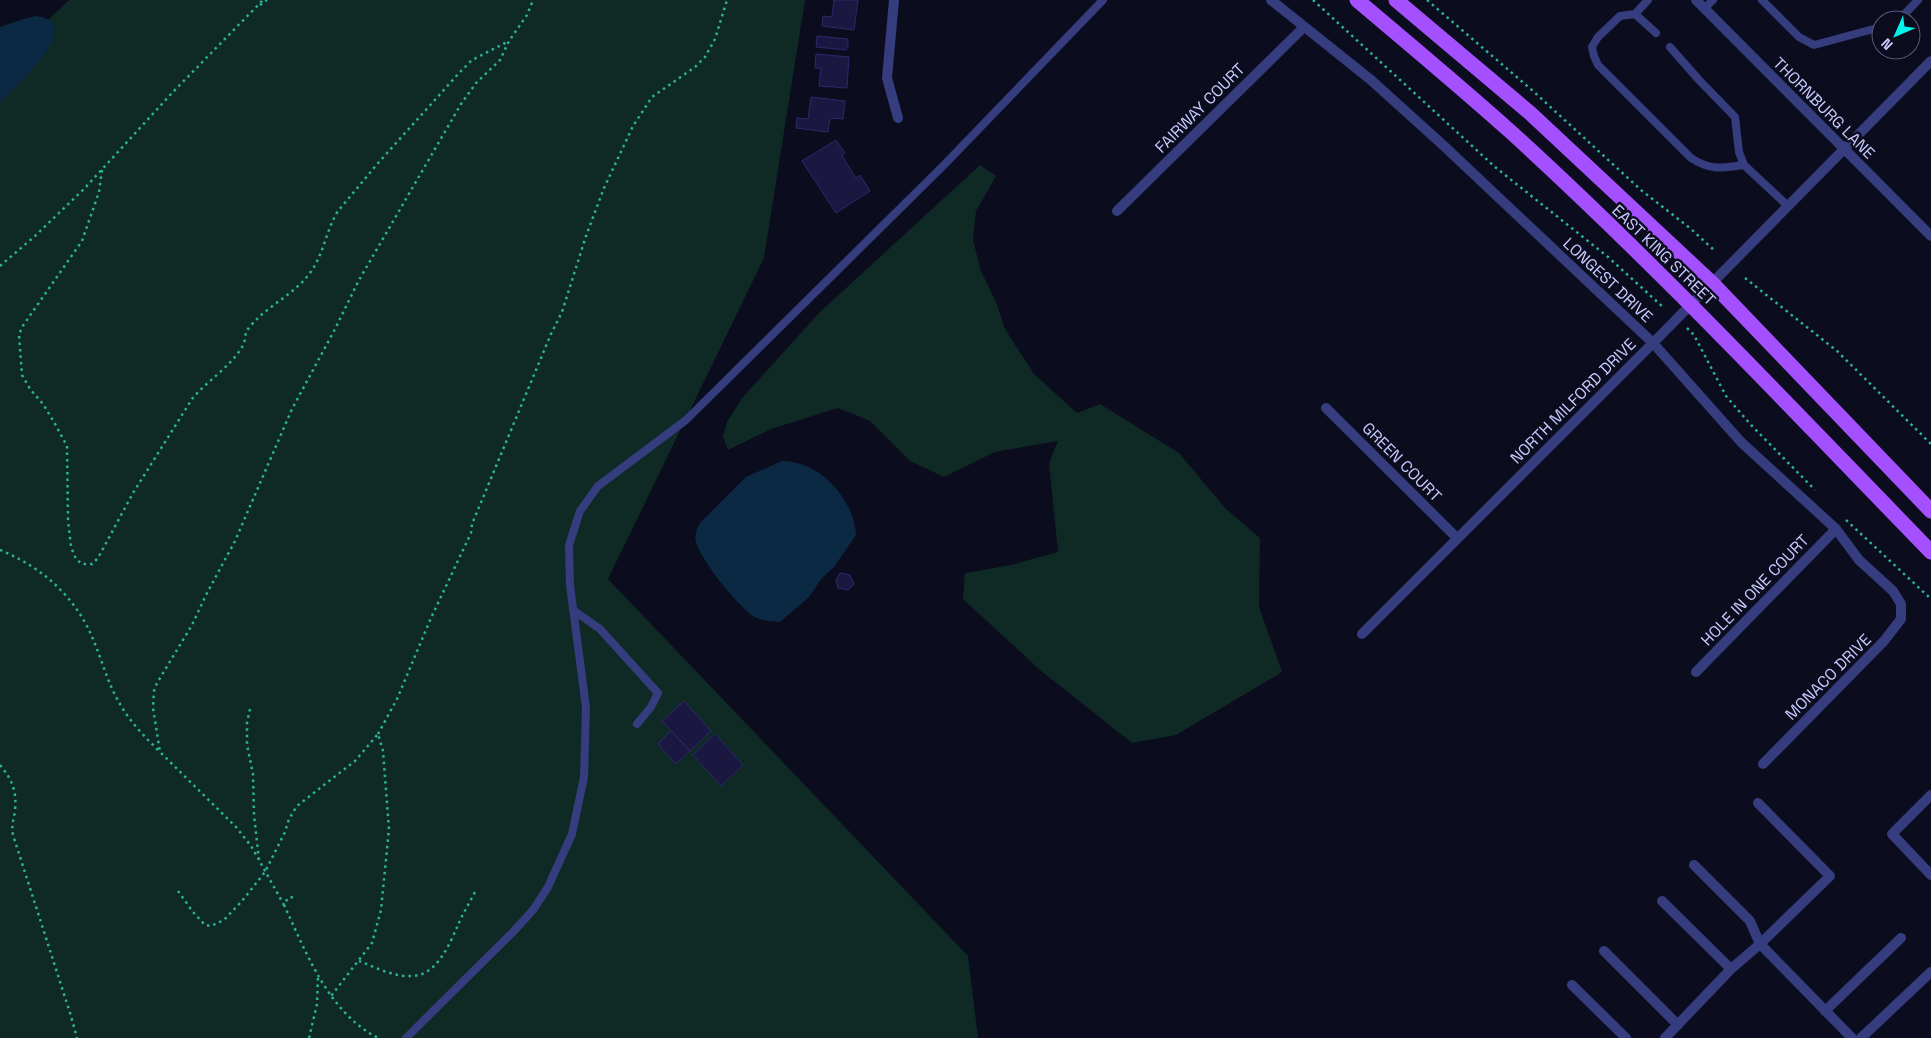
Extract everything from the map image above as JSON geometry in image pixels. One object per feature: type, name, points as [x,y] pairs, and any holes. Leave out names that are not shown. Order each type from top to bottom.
[{"type":"main road","name":"EAST KING STREET","points":[[1357,0],[1511,133],[1691,305],[1931,552]]},
{"type":"main road","name":"EAST KING STREET","points":[[1396,0],[1530,113],[1712,283],[1931,511]]},
{"type":"street","points":[[894,0],[887,78],[898,118]]},
{"type":"street","name":"LONGEST DRIVE","points":[[1271,0],[1371,80],[1444,146],[1653,344],[1741,442],[1836,529],[1859,560],[1893,591],[1901,604]]},
{"type":"street","name":"THORNBURG LANE","points":[[1696,0],[1931,236]]},
{"type":"street","name":"FAIRWAY COURT","points":[[1117,211],[1304,27]]},
{"type":"street","name":"NORTH MILFORD DRIVE","points":[[1362,634],[1653,344],[1931,61]]},
{"type":"street","name":"GREEN COURT","points":[[1326,408],[1457,538]]},
{"type":"street","name":"HOLE IN ONE COURT","points":[[1696,672],[1836,529]]},
{"type":"street","name":"MONACO DRIVE","points":[[1764,764],[1884,642],[1901,619],[1901,604]]},
{"type":"street","points":[[1931,795],[1892,834],[1931,876]]},
{"type":"street","points":[[1665,1038],[1731,969],[1760,944],[1830,876],[1758,803]]},
{"type":"street","points":[[1694,865],[1750,921],[1760,944],[1852,1038]]},
{"type":"street","points":[[1662,902],[1731,969]]},
{"type":"street","points":[[1825,1011],[1901,938]]},
{"type":"street","points":[[1604,951],[1678,1025]]},
{"type":"street","points":[[1861,1038],[1931,972]]},
{"type":"street","points":[[1572,986],[1626,1038]]},
{"type":"lane","points":[[406,1038],[507,939],[533,910],[548,887],[572,834],[584,777],[586,708],[570,585],[569,545],[580,511],[598,486],[686,420],[944,165],[1103,0]]},
{"type":"lane","points":[[1648,0],[1635,14],[1620,16],[1598,37],[1592,47],[1598,64],[1691,158],[1703,166],[1716,168],[1744,165]]},
{"type":"lane","points":[[1705,8],[1713,0]]},
{"type":"lane","points":[[1762,0],[1799,37],[1814,45],[1871,30]]},
{"type":"lane","points":[[1908,10],[1918,0]]},
{"type":"lane","points":[[1635,14],[1656,33]]},
{"type":"lane","points":[[1670,47],[1735,117],[1739,152],[1744,165],[1788,206]]},
{"type":"lane","points":[[573,610],[600,629],[658,693],[651,707],[637,724]]},
{"type":"path","points":[[0,266],[47,225],[102,170],[172,93],[263,0]]},
{"type":"path","points":[[254,9],[267,0]]},
{"type":"path","points":[[160,752],[153,708],[154,691],[157,683],[192,625],[235,541],[292,409],[371,256],[461,104],[476,83],[496,64],[506,51],[509,41],[527,15],[533,0]]},
{"type":"path","points":[[178,891],[205,925],[211,926],[224,920],[265,872],[297,806],[355,760],[378,734],[397,698],[431,618],[471,533],[472,524],[488,484],[550,334],[560,317],[586,236],[622,146],[652,97],[695,67],[705,57],[715,39],[727,0]]},
{"type":"path","points":[[1313,0],[1495,166],[1608,257],[1664,308]]},
{"type":"path","points":[[1427,0],[1533,91],[1641,190],[1691,229],[1715,251]]},
{"type":"path","points":[[102,170],[99,192],[82,241],[22,327],[19,335],[22,375],[30,389],[43,404],[67,446],[69,538],[76,559],[82,564],[88,565],[98,558],[133,493],[192,399],[242,347],[250,326],[274,304],[304,281],[310,273],[322,251],[338,211],[379,162],[472,60],[509,41]]},
{"type":"path","points":[[1745,278],[1837,351],[1931,444]]},
{"type":"path","points":[[1687,328],[1694,335],[1726,396],[1785,461],[1821,496]]},
{"type":"path","points":[[1841,516],[1931,599]]},
{"type":"path","points":[[0,550],[30,565],[49,578],[76,606],[87,625],[120,704],[134,725],[236,827],[252,846],[331,996],[353,1022],[378,1038]]},
{"type":"path","points":[[250,709],[247,723],[247,745],[253,774],[254,815],[259,860]]},
{"type":"path","points":[[331,996],[372,943],[379,923],[389,836],[384,760],[378,734]]},
{"type":"path","points":[[0,765],[14,788],[13,835],[77,1038]]},
{"type":"path","points":[[359,961],[399,975],[412,977],[426,971],[435,965],[448,948],[476,890]]},
{"type":"path","points":[[278,895],[288,898],[293,897]]},
{"type":"path","points":[[284,905],[288,898]]},
{"type":"path","points":[[309,1038],[317,1004],[318,974]]},
{"type":"green space","points":[[69,0],[805,0],[764,258],[608,579],[968,956],[978,1038],[0,1038],[0,67]]},
{"type":"green space","points":[[980,165],[996,176],[976,211],[973,240],[981,271],[996,302],[1005,329],[1034,374],[1077,413],[1100,404],[1179,453],[1225,508],[1260,538],[1259,607],[1282,672],[1176,735],[1132,743],[1040,670],[963,599],[965,573],[1011,565],[1058,552],[1049,463],[1058,441],[995,452],[944,477],[910,461],[870,421],[838,408],[771,429],[728,450],[723,437],[727,422],[742,398],[819,313]]},
{"type":"water","points":[[36,16],[50,21],[55,30],[52,42],[32,70],[0,102],[0,27]]},
{"type":"water","points":[[782,461],[796,463],[809,468],[833,484],[849,508],[854,521],[856,535],[834,567],[822,578],[809,597],[780,622],[757,618],[741,606],[705,560],[699,550],[695,537],[700,523],[746,477]]},
{"type":"building","points":[[834,0],[858,0],[854,30],[822,26],[823,16],[832,17]]},
{"type":"building","points":[[817,36],[848,39],[848,47],[846,50],[816,47]]},
{"type":"building","points":[[816,54],[849,57],[847,88],[819,86],[821,68],[815,68]]},
{"type":"building","points":[[811,97],[845,101],[843,119],[830,118],[828,132],[796,128],[797,118],[808,119]]},
{"type":"building","points":[[836,140],[845,153],[842,156],[856,178],[860,175],[870,191],[836,213],[802,161]]},
{"type":"building","points":[[840,573],[850,575],[854,584],[848,590],[838,588],[836,580]]},
{"type":"building","points":[[684,701],[711,731],[690,751],[662,721]]},
{"type":"building","points":[[671,731],[690,751],[676,764],[658,744]]},
{"type":"building","points":[[715,734],[743,765],[721,786],[693,755]]}]
